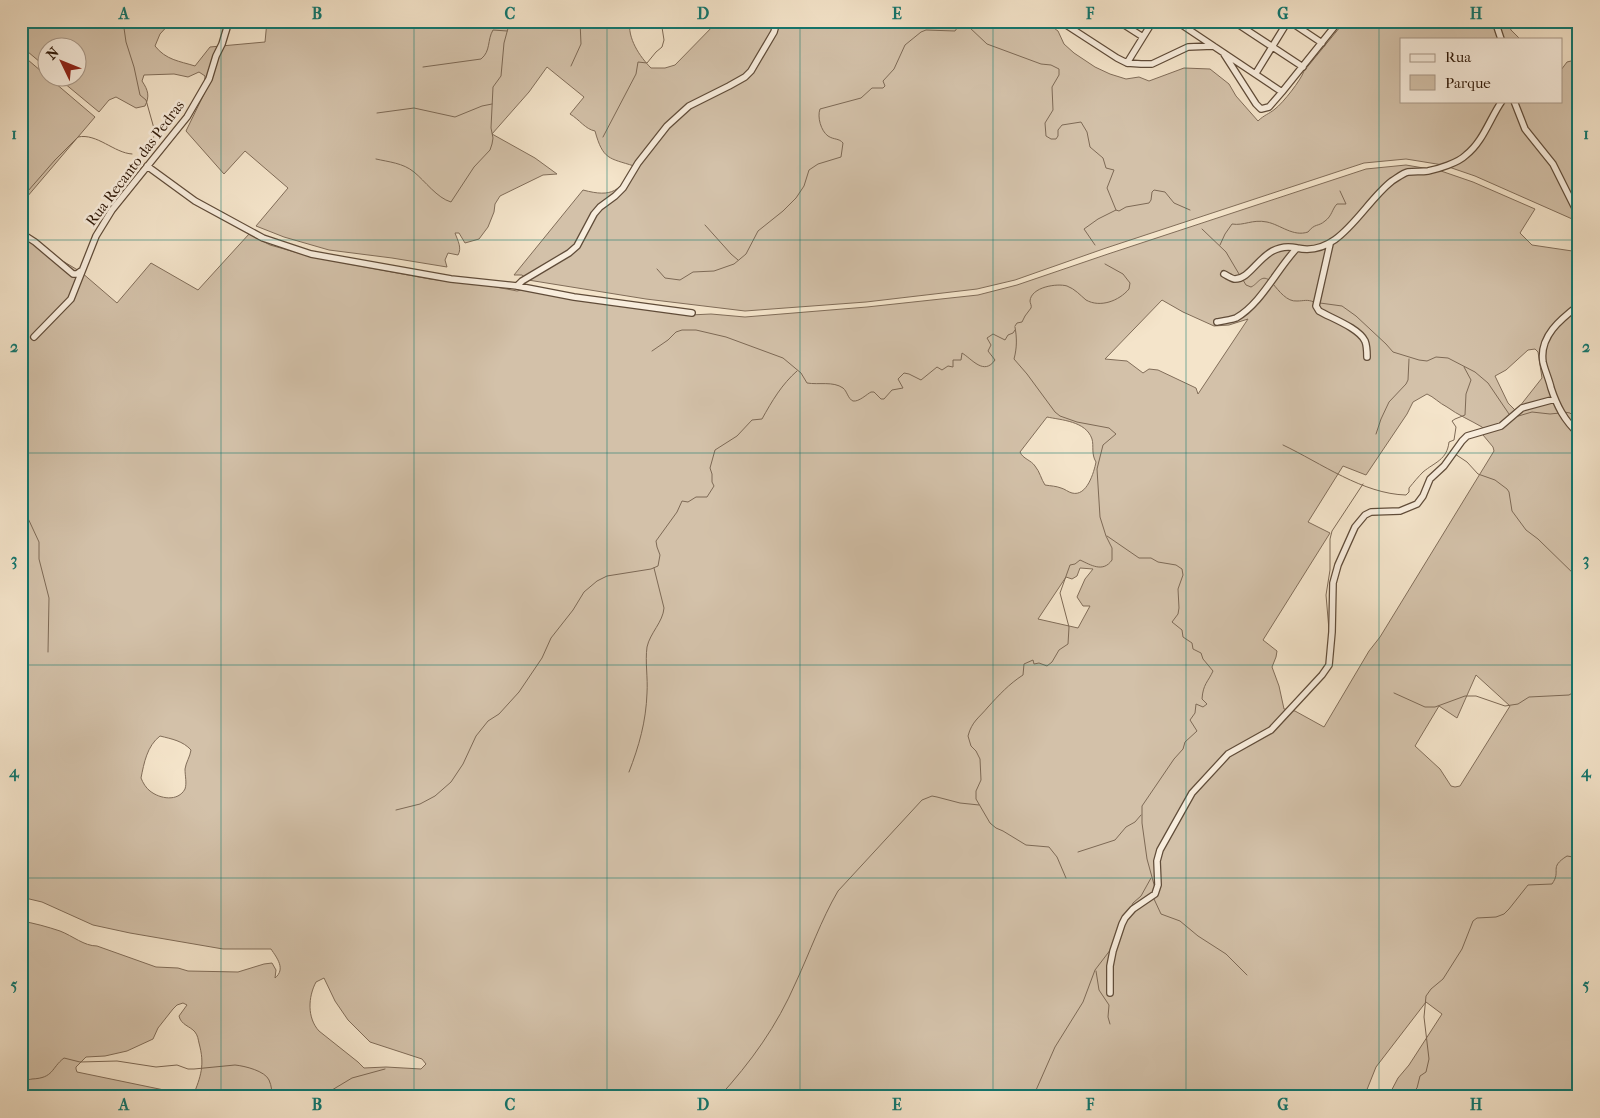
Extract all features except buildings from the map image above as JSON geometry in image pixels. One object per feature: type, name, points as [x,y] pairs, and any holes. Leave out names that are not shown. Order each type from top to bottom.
[{"type":"street","name":"Rua Recanto das Pedras","points":[[34,338],[71,299],[96,236],[112,210],[188,116],[209,78],[229,21]]},
{"type":"street","points":[[517,286],[577,246],[594,214],[623,188],[638,163],[667,126],[689,106],[729,86],[751,72],[774,32],[777,21]]},
{"type":"street","points":[[1118,21],[1143,37]]},
{"type":"street","points":[[1127,63],[1153,21]]},
{"type":"street","points":[[1176,21],[1282,92]]},
{"type":"street","points":[[1232,21],[1303,67]]},
{"type":"street","points":[[1256,73],[1288,21],[1322,43]]},
{"type":"street","points":[[1224,54],[1261,110],[1269,107],[1340,21]]},
{"type":"street","points":[[1495,21],[1501,38]]},
{"type":"street","points":[[1063,22],[1127,63],[1152,64],[1188,47],[1213,46]]},
{"type":"street","points":[[1224,274],[1233,279],[1239,278],[1249,272],[1266,254],[1285,247],[1310,250],[1330,244],[1339,238],[1383,189],[1402,175],[1408,172],[1436,170],[1467,155],[1482,136],[1501,102]]},
{"type":"street","points":[[1514,102],[1525,129],[1553,164],[1579,216]]},
{"type":"street","points":[[147,166],[195,202],[263,238],[311,254],[450,279],[517,286],[574,297],[692,313]]},
{"type":"street","points":[[21,233],[35,242],[73,274],[77,274],[81,270]]},
{"type":"street","points":[[1330,244],[1316,306],[1319,310],[1358,332],[1365,340],[1367,357]]},
{"type":"street","points":[[1217,322],[1236,317],[1249,307],[1297,248]]},
{"type":"street","points":[[1579,305],[1556,324],[1544,347],[1543,362],[1555,399],[1565,420],[1579,434]]},
{"type":"street","points":[[1110,993],[1110,966],[1122,924],[1133,909],[1155,894],[1158,885],[1157,861],[1159,854],[1192,793],[1228,754],[1270,730],[1322,675],[1329,665],[1333,583],[1338,565],[1355,526],[1367,514],[1400,511],[1417,504],[1423,496],[1430,479],[1444,466],[1467,436],[1501,426],[1522,408],[1555,399]]},
{"type":"green space","points":[[21,21],[172,21],[160,34],[155,46],[168,57],[195,66],[210,47],[265,42],[267,21],[630,21],[632,40],[643,58],[651,68],[665,68],[675,65],[718,21],[1044,21],[1058,31],[1064,44],[1074,53],[1095,67],[1126,79],[1139,77],[1149,81],[1184,68],[1210,69],[1229,84],[1236,96],[1258,121],[1282,102],[1296,85],[1304,71],[1345,21],[1507,21],[1511,30],[1519,38],[1400,38],[1400,102],[1562,102],[1562,69],[1567,62],[1579,59],[1579,222],[1475,176],[1443,165],[1406,159],[1364,163],[1015,280],[977,289],[866,302],[745,311],[646,299],[528,280],[522,275],[514,275],[583,190],[609,193],[620,187],[634,166],[613,159],[604,153],[595,131],[570,114],[584,97],[547,67],[529,92],[492,134],[535,158],[557,174],[543,175],[500,196],[495,204],[488,227],[479,239],[465,243],[459,233],[455,233],[460,250],[458,255],[448,253],[445,260],[447,267],[329,250],[284,237],[256,226],[288,188],[245,151],[224,174],[186,131],[204,94],[205,76],[199,72],[188,77],[174,74],[144,75],[142,81],[148,96],[145,106],[136,108],[116,97],[109,100],[99,112],[70,88],[88,88],[88,38],[38,38],[38,60],[21,46]]},
{"type":"green space","points":[[21,54],[38,68],[38,88],[61,88],[95,117],[21,204]]},
{"type":"green space","points":[[1406,165],[1441,171],[1473,182],[1535,209],[1520,233],[1532,245],[1579,252],[1579,1097],[1388,1097],[1398,1078],[1409,1065],[1442,1014],[1426,1002],[1376,1067],[1364,1097],[21,1097],[21,921],[60,931],[83,943],[97,946],[156,967],[178,968],[188,971],[238,972],[272,963],[276,970],[275,978],[280,971],[280,967],[271,949],[223,949],[130,933],[93,925],[42,902],[21,897],[21,236],[81,272],[117,303],[151,263],[198,290],[249,234],[270,245],[302,254],[430,279],[521,290],[690,315],[711,314],[745,317],[867,307],[978,295],[1017,285],[1366,169]],"holes":[[[1162,300],[1214,326],[1229,325],[1248,319],[1198,394],[1196,388],[1158,370],[1149,369],[1143,373],[1127,361],[1105,359]],[[1535,349],[1538,352],[1542,378],[1516,411],[1508,403],[1495,376],[1506,370],[1528,350]],[[1427,394],[1455,413],[1482,427],[1485,431],[1483,435],[1494,451],[1380,637],[1369,651],[1324,727],[1295,711],[1284,709],[1279,686],[1272,667],[1277,651],[1263,640],[1330,533],[1308,522],[1343,466],[1366,475],[1413,402]],[[1047,417],[1072,422],[1084,428],[1092,439],[1096,462],[1086,488],[1077,493],[1072,493],[1059,487],[1045,485],[1035,466],[1020,452]],[[1080,568],[1093,569],[1085,579],[1077,597],[1083,606],[1090,606],[1078,628],[1038,619],[1066,577],[1072,579],[1077,576]],[[1476,675],[1510,706],[1460,786],[1451,786],[1440,769],[1415,746],[1439,706],[1457,718]],[[160,736],[181,742],[191,750],[185,769],[185,789],[178,796],[169,798],[159,796],[149,790],[143,782],[141,778],[143,767],[152,745]],[[324,978],[335,1001],[348,1020],[370,1042],[422,1059],[426,1064],[421,1069],[364,1068],[315,1026],[310,1007],[311,994],[316,982]],[[183,1003],[187,1005],[179,1016],[197,1035],[202,1058],[200,1076],[193,1096],[77,1072],[76,1067],[86,1057],[105,1056],[127,1051],[153,1039],[158,1028],[177,1005]]]},
{"type":"waterway","points":[[123,21],[126,42],[140,95],[146,100],[155,132],[154,137],[144,145]]},
{"type":"waterway","points":[[307,21],[311,26]]},
{"type":"waterway","points":[[376,159],[396,163],[410,169],[436,193],[451,202],[474,167],[490,150],[492,144],[493,87],[501,76],[504,43],[510,21]]},
{"type":"waterway","points":[[571,66],[581,44],[580,21]]},
{"type":"waterway","points":[[603,137],[636,74],[638,62],[647,63],[662,47],[664,40],[661,21]]},
{"type":"waterway","points":[[657,269],[665,278],[680,280],[693,272],[714,271],[734,264],[746,254],[758,231],[796,198],[804,186],[809,170],[818,164],[841,157],[843,143],[828,136],[823,131],[819,120],[820,109],[861,98],[872,88],[883,88],[885,86],[883,81],[894,69],[905,45],[926,30],[955,31],[962,21]]},
{"type":"waterway","points":[[966,21],[969,27],[987,44],[1059,69],[1059,75],[1052,87],[1053,110],[1045,123],[1046,136],[1056,139],[1058,130],[1062,125],[1081,122],[1087,132],[1090,147],[1103,158],[1106,168],[1114,170],[1107,188],[1116,210]]},
{"type":"waterway","points":[[423,67],[481,59],[488,49],[493,30],[507,31]]},
{"type":"waterway","points":[[377,113],[414,108],[455,117],[492,104]]},
{"type":"waterway","points":[[21,199],[78,137],[99,140],[125,153],[132,154]]},
{"type":"waterway","points":[[1095,245],[1084,229],[1116,210],[1119,211],[1126,207],[1149,203],[1154,190],[1165,192],[1174,203],[1190,210]]},
{"type":"waterway","points":[[1220,245],[1232,224],[1262,221],[1272,223],[1292,232],[1308,232],[1313,227],[1323,223],[1331,215],[1337,204],[1346,204],[1340,191]]},
{"type":"waterway","points":[[705,225],[738,260]]},
{"type":"waterway","points":[[1202,229],[1226,252],[1239,274]]},
{"type":"waterway","points":[[21,262],[26,255],[23,237]]},
{"type":"waterway","points":[[1015,326],[1017,323],[1022,322],[1031,308],[1031,296],[1045,287],[1067,286],[1075,290],[1086,300],[1097,303],[1109,302],[1120,297],[1129,289],[1130,283],[1123,274],[1105,264]]},
{"type":"waterway","points":[[1243,280],[1246,285],[1251,287],[1264,278],[1269,280]]},
{"type":"waterway","points":[[21,280],[24,298],[21,344]]},
{"type":"waterway","points":[[1273,284],[1290,300],[1314,302]]},
{"type":"waterway","points":[[1320,303],[1342,306],[1356,316],[1393,352],[1427,361],[1436,357],[1448,358],[1475,372],[1488,383],[1509,414]]},
{"type":"waterway","points":[[1015,327],[1016,351],[1014,359],[1055,412],[1060,416],[1077,422],[1109,428],[1116,434],[1103,445],[1097,469],[1100,517],[1112,548],[1112,560],[1101,567],[1093,566],[1080,560],[1070,565],[1060,593],[1069,627],[1068,644],[1059,650],[1052,662],[1047,666],[1039,663],[1034,664],[1033,660],[1024,664],[1023,675],[1004,690],[979,717],[968,736],[971,746],[980,759],[981,780],[976,791],[976,799],[990,823],[1026,845],[1049,847],[1057,857],[1066,878]]},
{"type":"waterway","points":[[652,351],[676,332],[682,330],[696,330],[726,337],[783,358],[801,373],[807,383],[839,386],[844,389],[851,400],[855,401],[871,392],[884,399],[892,390],[903,388],[898,379],[904,373],[921,380],[937,367],[942,370],[948,366],[953,367],[953,360],[961,360],[962,353],[978,365],[991,365],[995,360],[988,351],[991,345],[987,338],[993,334],[1005,340],[1015,330]]},
{"type":"waterway","points":[[21,347],[25,382],[21,386]]},
{"type":"waterway","points":[[1376,434],[1389,402],[1408,380],[1409,359]]},
{"type":"waterway","points":[[1283,445],[1358,483],[1374,489],[1406,495],[1409,492],[1409,488],[1421,474],[1443,457],[1449,442],[1454,440],[1456,427],[1452,421],[1465,415],[1466,394],[1471,380],[1464,367]]},
{"type":"waterway","points":[[396,810],[420,804],[435,796],[451,782],[463,764],[476,736],[488,721],[499,714],[519,692],[542,658],[551,638],[573,610],[584,592],[597,581],[607,576],[651,569],[658,566],[660,555],[656,541],[677,512],[682,501],[688,502],[696,497],[707,497],[714,486],[710,468],[715,450],[737,436],[752,420],[762,419],[782,387],[797,371]]},
{"type":"waterway","points":[[1515,417],[1532,412],[1560,413]]},
{"type":"waterway","points":[[1564,412],[1570,413],[1579,422]]},
{"type":"waterway","points":[[1455,454],[1467,462],[1478,474],[1495,480],[1507,489],[1512,511],[1526,530],[1538,539],[1579,579]]},
{"type":"waterway","points":[[1329,630],[1326,595],[1330,570],[1330,539],[1332,531],[1363,484]]},
{"type":"waterway","points":[[21,493],[26,514],[39,542],[39,559],[49,598],[48,652]]},
{"type":"waterway","points":[[1107,536],[1139,558],[1151,558],[1158,562],[1176,565],[1182,569],[1183,575],[1178,589],[1178,614],[1172,622],[1182,630],[1183,637],[1192,643],[1193,649],[1201,653],[1203,659],[1213,671],[1205,686],[1202,699],[1207,704],[1203,707],[1196,704],[1195,713],[1190,720],[1197,731],[1185,742],[1183,749],[1142,806],[1142,823],[1147,859],[1155,888]]},
{"type":"waterway","points":[[629,772],[644,724],[647,687],[647,647],[664,608],[654,568]]},
{"type":"waterway","points":[[1394,693],[1425,707],[1435,707],[1465,696],[1476,696],[1505,706],[1518,704],[1529,697],[1569,695],[1579,689]]},
{"type":"waterway","points":[[719,1097],[752,1057],[772,1028],[789,998],[826,913],[838,891],[922,800],[932,796],[960,803],[979,805]]},
{"type":"waterway","points":[[1078,852],[1115,840],[1126,827],[1135,822],[1141,815]]},
{"type":"waterway","points":[[1408,1097],[1417,1088],[1420,1076],[1426,1072],[1429,1059],[1424,1017],[1426,996],[1443,979],[1462,949],[1473,921],[1477,918],[1496,917],[1504,914],[1528,885],[1552,884],[1555,879],[1558,863],[1561,860],[1567,856],[1579,858]]},
{"type":"waterway","points":[[1130,909],[1133,903],[1141,896],[1151,878]]},
{"type":"waterway","points":[[1154,899],[1161,914],[1180,921],[1198,936],[1226,954],[1247,975]]},
{"type":"waterway","points":[[1033,1097],[1055,1047],[1083,1002],[1095,970],[1111,949]]},
{"type":"waterway","points":[[1096,971],[1099,990],[1109,1005],[1108,1017],[1110,1024]]},
{"type":"waterway","points":[[21,1077],[28,1080],[44,1077],[64,1058],[80,1062],[117,1061],[156,1067],[177,1065],[188,1069],[235,1065],[249,1068],[267,1077],[274,1097]]},
{"type":"waterway","points":[[300,1097],[312,1092],[332,1090],[352,1078],[385,1069]]}]
